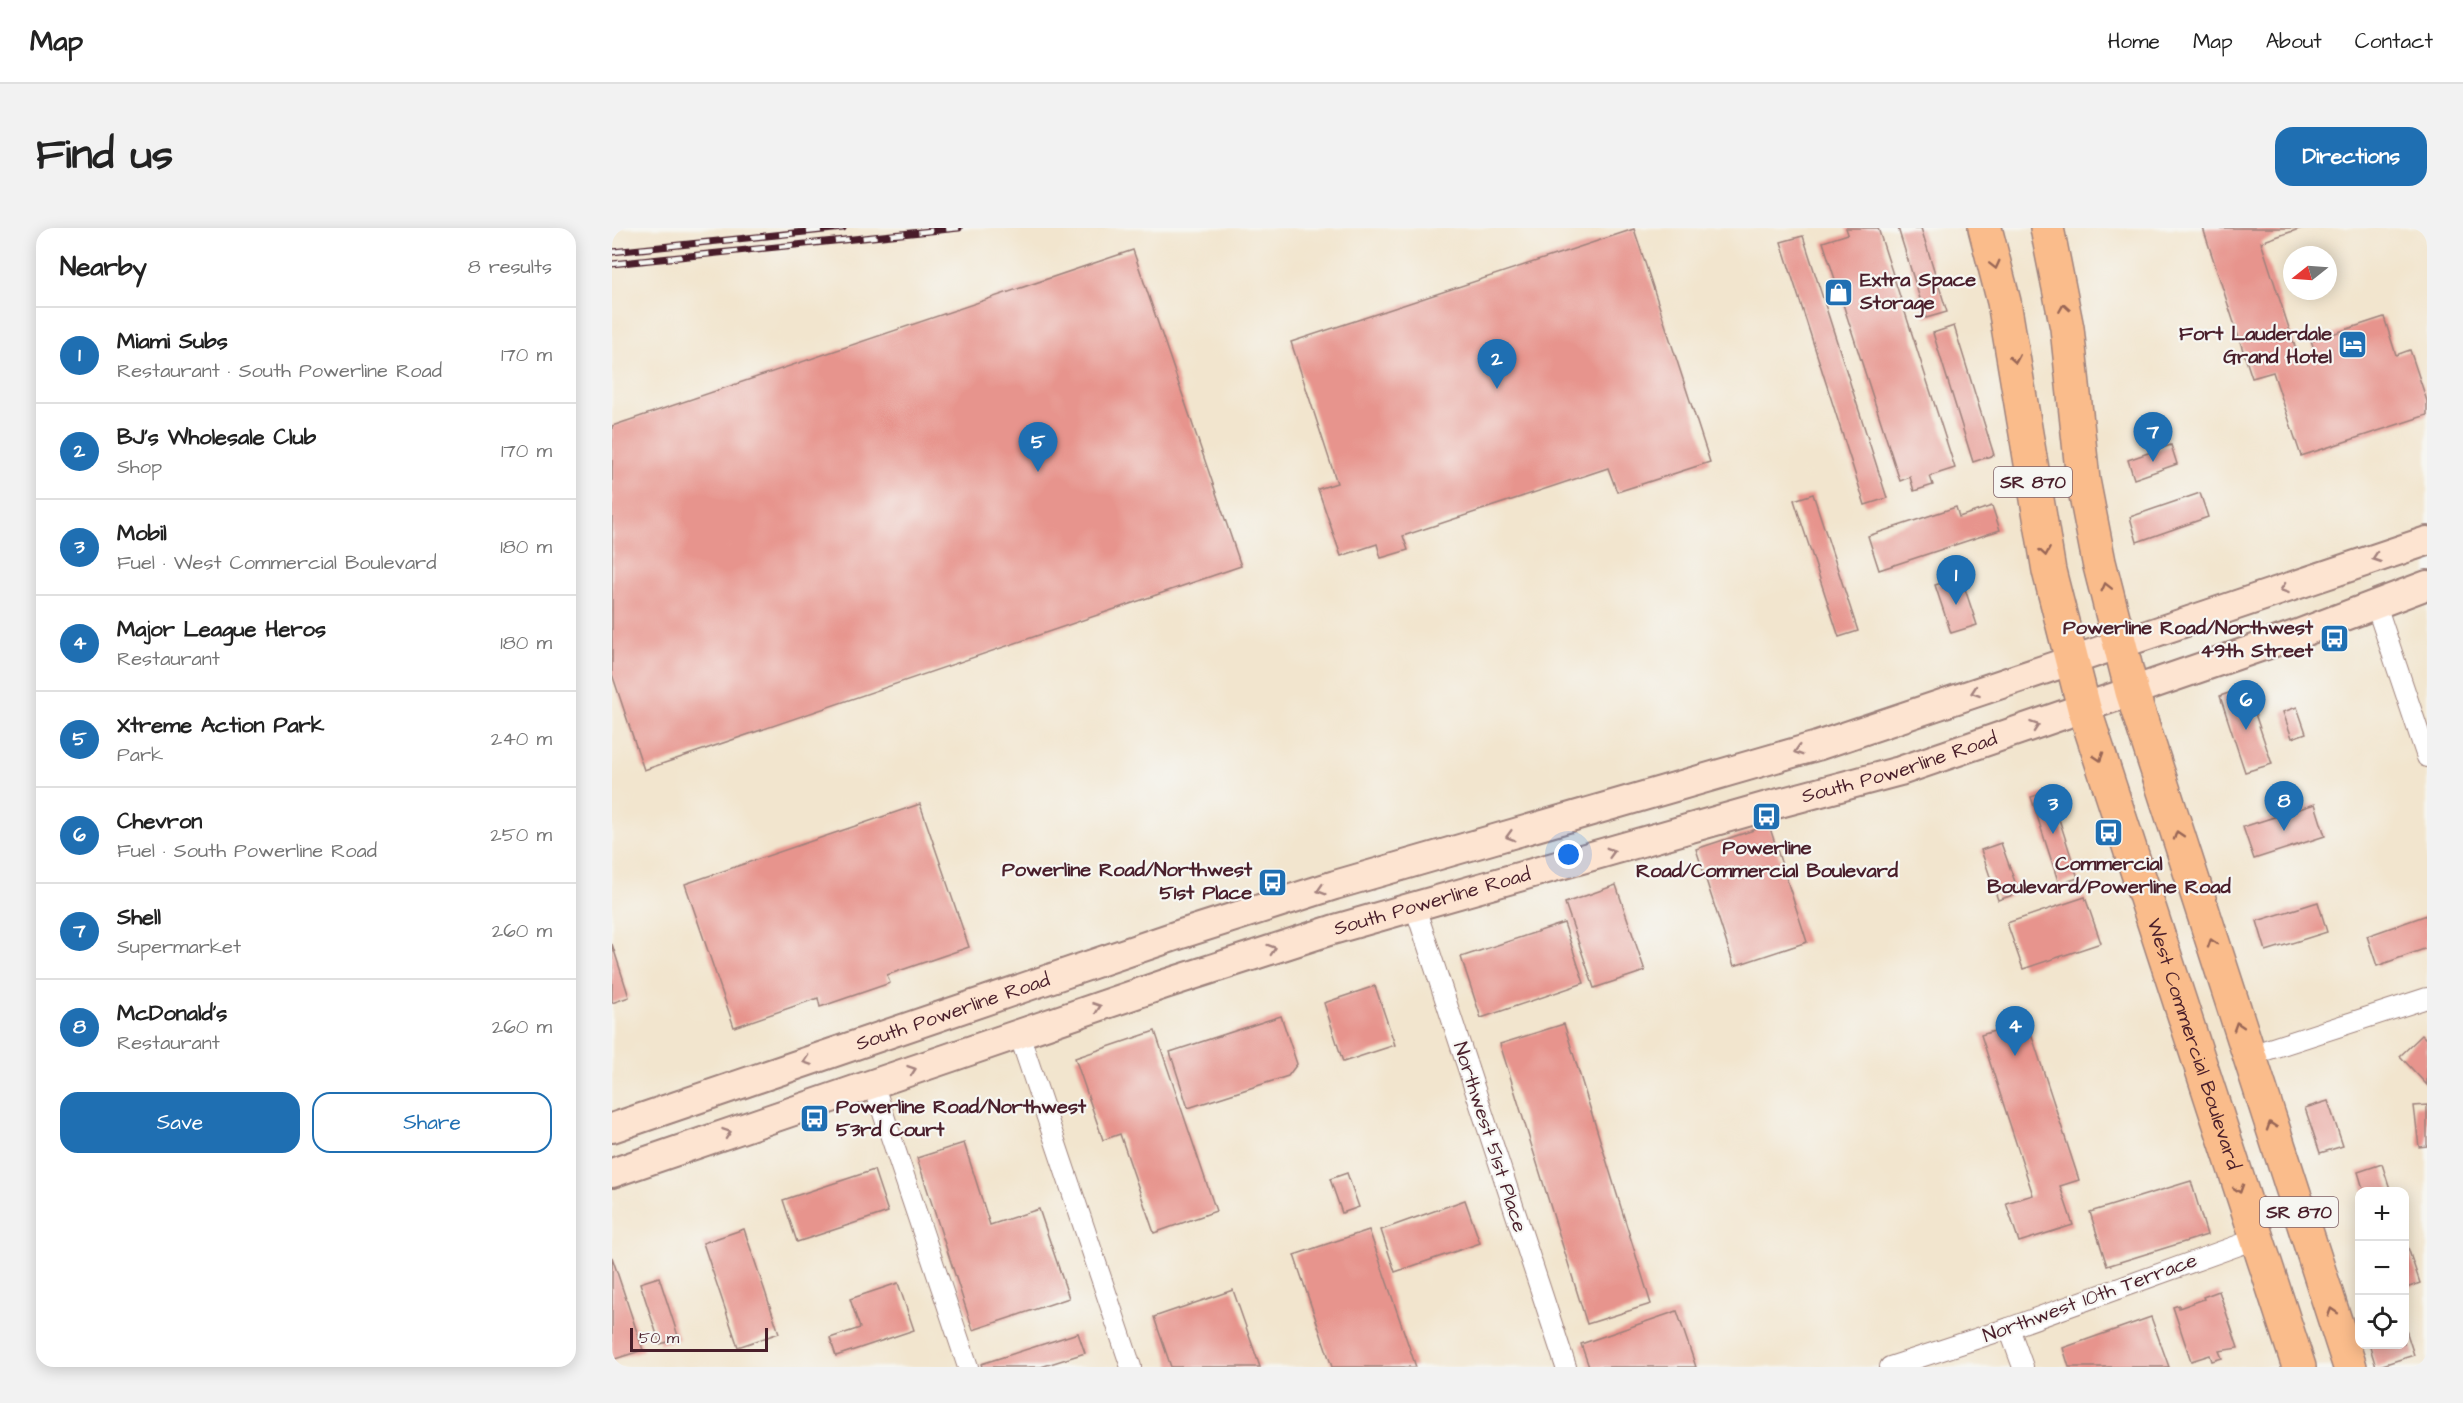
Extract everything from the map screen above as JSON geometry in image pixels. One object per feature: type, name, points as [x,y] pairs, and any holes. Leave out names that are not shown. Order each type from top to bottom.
[{"type":"highway","name":"West Commercial Boulevard","points":[[1985,228],[2004,302],[2037,508],[2070,660],[2299,1367]]},
{"type":"highway","name":"SR 870","points":[[2047,228],[2067,328],[2083,480],[2099,562],[2132,692],[2350,1367]]},
{"type":"main road","name":"South Powerline Road","points":[[612,1128],[1055,977],[1369,876],[1754,765],[2427,541]]},
{"type":"main road","name":"South Powerline Road","points":[[622,1169],[1332,930],[1768,806],[1900,771],[2132,692],[2427,585]]},
{"type":"main road","points":[[1414,907],[1418,888],[1438,856]]},
{"type":"main road","points":[[1332,930],[1364,898],[1369,876]]},
{"type":"main road","points":[[1018,1034],[1020,1020],[1024,1013],[1055,977]]},
{"type":"main road","points":[[693,1145],[702,1123],[729,1088]]},
{"type":"main road","points":[[622,1169],[670,1133],[685,1103]]},
{"type":"street","points":[[2376,605],[2427,757]]},
{"type":"street","name":"Northwest 51st Place","points":[[1414,907],[1566,1367]]},
{"type":"street","points":[[2248,1056],[2427,998]]},
{"type":"street","points":[[1018,1034],[1131,1367]]},
{"type":"street","points":[[873,1083],[968,1367]]},
{"type":"street","name":"Northwest 10th Terrace","points":[[1890,1367],[2009,1328],[2256,1239]]},
{"type":"street","points":[[2009,1328],[2023,1367]]},
{"type":"building","points":[[1846,228],[1878,228],[1955,468],[1930,476],[1933,485],[1914,491],[1910,477],[1900,481],[1823,242],[1848,234]]},
{"type":"building","points":[[1898,228],[1921,228],[1947,312],[1926,318]]},
{"type":"building","name":"Fort Lauderdale Grand Hotel","points":[[2203,228],[2302,228],[2261,242],[2300,362],[2317,356],[2311,341],[2384,317],[2396,355],[2410,350],[2427,401],[2427,415],[2301,456],[2273,372],[2252,378]]},
{"type":"building","points":[[1634,229],[1710,462],[1617,492],[1608,468],[1403,536],[1408,550],[1381,558],[1377,544],[1341,556],[1318,489],[1337,483],[1291,342]]},
{"type":"building","points":[[1803,236],[1887,498],[1865,505],[1781,242]]},
{"type":"building","points":[[1133,250],[1241,566],[644,770],[612,674],[612,426]]},
{"type":"building","points":[[1954,326],[1994,455],[1973,462],[1933,333]]},
{"type":"building","points":[[2171,445],[2177,464],[2134,479],[2128,460]]},
{"type":"building","points":[[2200,493],[2208,517],[2137,542],[2130,517]]},
{"type":"building","points":[[1813,494],[1858,631],[1839,637],[1794,500]]},
{"type":"building","points":[[1992,506],[2000,530],[1879,570],[1868,536],[1956,507],[1959,517]]},
{"type":"building","points":[[1961,577],[1977,625],[1951,633],[1935,585]]},
{"type":"building","points":[[2246,687],[2272,764],[2245,772],[2220,696]]},
{"type":"building","points":[[2297,707],[2306,733],[2292,738],[2283,712]]},
{"type":"building","points":[[2050,791],[2078,878],[2059,884],[2031,797]]},
{"type":"building","points":[[920,804],[969,947],[887,975],[890,983],[820,1007],[818,998],[734,1027],[685,884]]},
{"type":"building","points":[[2315,804],[2325,836],[2254,859],[2243,827]]},
{"type":"building","points":[[1769,825],[1807,942],[1734,966],[1696,849]]},
{"type":"building","points":[[2001,843],[2019,893],[1998,900],[1981,850]]},
{"type":"building","points":[[1616,885],[1645,971],[1594,988],[1565,903]]},
{"type":"building","points":[[2085,897],[2101,943],[2023,969],[2007,923]]},
{"type":"building","points":[[2318,902],[2327,932],[2266,951],[2257,921]]},
{"type":"building","points":[[2427,915],[2427,948],[2377,966],[2367,936]]},
{"type":"building","points":[[1564,923],[1584,983],[1481,1018],[1461,957]]},
{"type":"building","points":[[612,944],[629,997],[612,1003]]},
{"type":"building","points":[[1375,986],[1395,1045],[1343,1062],[1324,1003]]},
{"type":"building","points":[[1281,1016],[1297,1064],[1288,1076],[1188,1108],[1170,1052]]},
{"type":"building","points":[[2027,1021],[2079,1180],[2060,1186],[2073,1225],[2019,1242],[2006,1203],[2033,1195],[1981,1035]]},
{"type":"building","points":[[1564,1024],[1651,1304],[1587,1324],[1500,1044]]},
{"type":"building","points":[[1155,1031],[1216,1211],[1154,1233],[1120,1134],[1103,1140],[1075,1058]]},
{"type":"building","points":[[2422,1035],[2427,1040],[2427,1085],[2400,1056]]},
{"type":"building","points":[[2328,1101],[2343,1146],[2320,1153],[2305,1108]]},
{"type":"building","points":[[2427,1105],[2427,1146],[2419,1147],[2414,1106]]},
{"type":"building","points":[[964,1143],[990,1225],[1039,1209],[1069,1298],[973,1330],[917,1158]]},
{"type":"building","points":[[2382,1164],[2389,1187],[2362,1187],[2358,1172]]},
{"type":"building","points":[[874,1170],[888,1212],[797,1242],[783,1200]]},
{"type":"building","points":[[1347,1173],[1359,1207],[1342,1213],[1330,1179]]},
{"type":"building","points":[[2191,1181],[2207,1235],[2107,1266],[2090,1212]]},
{"type":"building","points":[[1465,1200],[1480,1243],[1395,1272],[1381,1230]]},
{"type":"building","points":[[744,1229],[779,1333],[738,1347],[703,1243]]},
{"type":"building","points":[[1369,1230],[1416,1367],[1332,1367],[1294,1255]]},
{"type":"building","points":[[2409,1251],[2420,1283],[2409,1287]]},
{"type":"building","points":[[612,1257],[643,1350],[612,1360]]},
{"type":"building","points":[[659,1277],[679,1339],[660,1344],[640,1283]]},
{"type":"building","points":[[898,1283],[914,1330],[836,1356],[830,1338],[860,1328],[850,1299]]},
{"type":"building","points":[[1233,1290],[1260,1367],[1171,1367],[1154,1317]]},
{"type":"building","points":[[2219,1291],[2238,1348],[2219,1351],[2222,1358],[2212,1361],[2210,1355],[2191,1361],[2173,1307],[2179,1305],[2179,1308]]},
{"type":"building","points":[[1677,1311],[1696,1367],[1589,1367],[1581,1344]]},
{"type":"building","points":[[2151,1317],[2169,1367],[2069,1367],[2063,1348]]},
{"type":"building","points":[[1078,1333],[1085,1353],[1041,1367],[982,1367],[981,1364]]},
{"type":"building","points":[[2409,1339],[2414,1355],[2376,1367],[2371,1349],[2409,1349]]},
{"type":"railway","points":[[612,252],[843,228]]},
{"type":"railway","points":[[612,264],[959,228]]},
{"type":"place","name":"Extra Space Storage","points":[[1839,292]]},
{"type":"place","name":"Fort Lauderdale Grand Hotel","points":[[2353,345]]},
{"type":"place","name":"BJ's Wholesale Club","points":[[1497,389]]},
{"type":"place","name":"Shell","points":[[2153,462]]},
{"type":"place","name":"Xtreme Action Park","points":[[1038,472]]},
{"type":"place","name":"Miami Subs","points":[[1956,605]]},
{"type":"place","name":"Powerline Road/Northwest 49th Street","points":[[2334,639]]},
{"type":"place","name":"Chevron","points":[[2246,730]]},
{"type":"place","name":"Powerline Road/Commercial Boulevard","points":[[1767,817]]},
{"type":"place","name":"McDonald's","points":[[2284,831]]},
{"type":"place","name":"Commercial Boulevard/Powerline Road","points":[[2109,833]]},
{"type":"place","name":"Mobil","points":[[2053,834]]},
{"type":"place","name":"Powerline Road/Northwest 51st Place","points":[[1273,882]]},
{"type":"place","name":"Major League Heros","points":[[2015,1056]]},
{"type":"place","name":"Powerline Road/Northwest 53rd Court","points":[[815,1118]]}]
